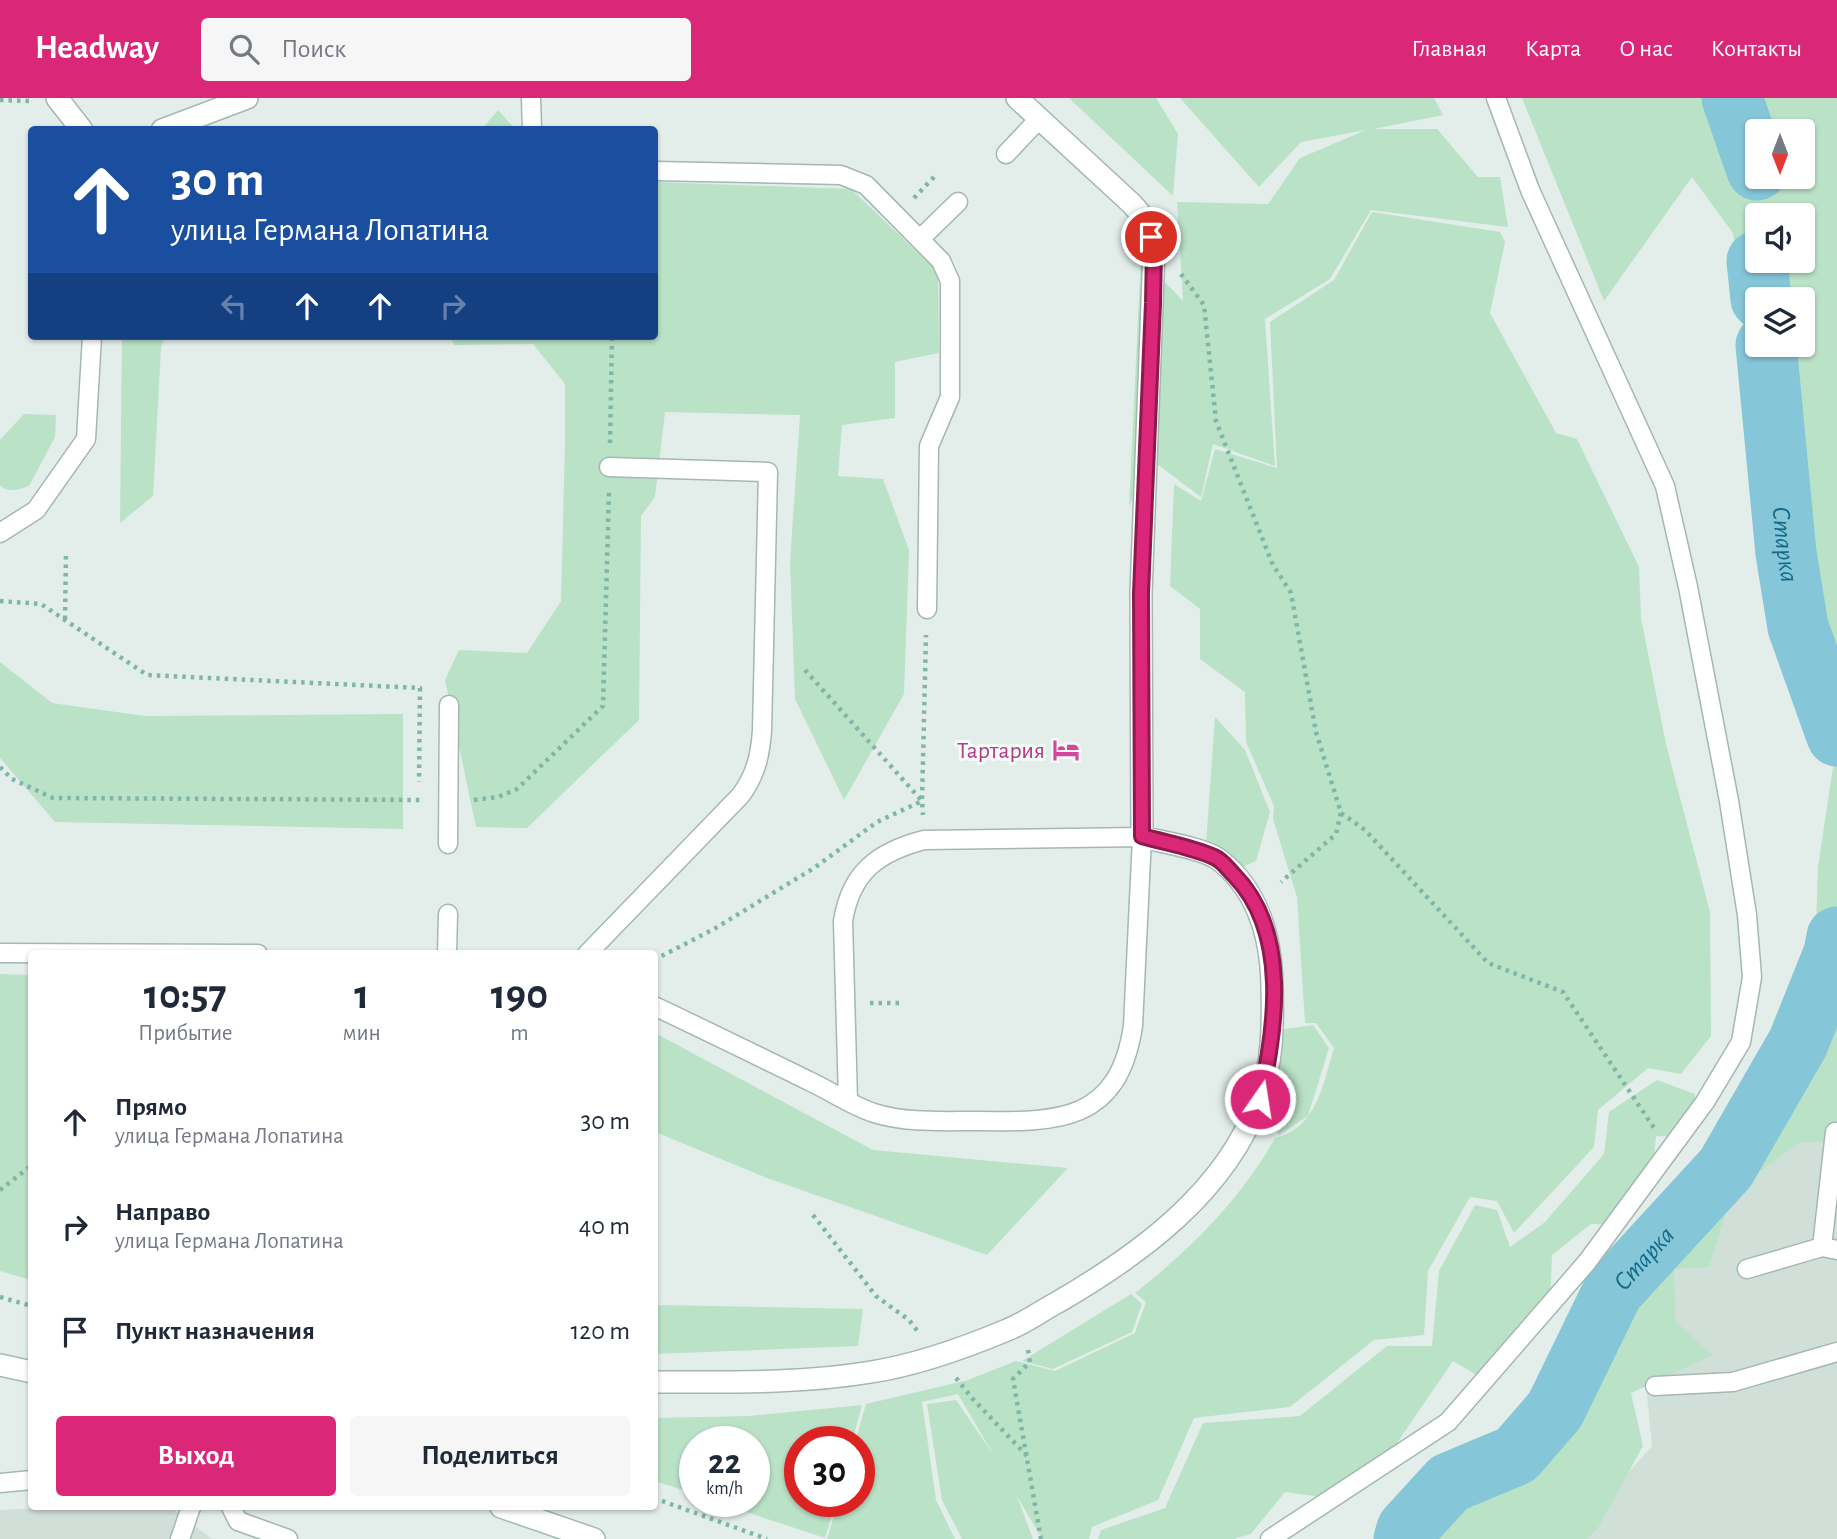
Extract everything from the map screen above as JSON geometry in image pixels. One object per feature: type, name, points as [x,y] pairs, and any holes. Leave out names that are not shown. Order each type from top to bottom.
[{"type":"street","points":[[57,98],[79,126]]},
{"type":"street","points":[[173,126],[247,98]]},
{"type":"street","points":[[658,1382],[759,1382],[871,1372],[940,1355],[1010,1329],[1142,1249],[1179,1216],[1215,1175],[1244,1133],[1260,1099],[1272,1047],[1271,958],[1263,920],[1246,887],[1217,858],[1142,836],[1141,593],[1154,251],[1148,223],[1132,204],[1017,98]]},
{"type":"street","points":[[0,1365],[28,1371]]},
{"type":"street","points":[[510,1510],[594,1539]]},
{"type":"lane","points":[[531,98],[532,126]]},
{"type":"lane","points":[[1270,1539],[1448,1422],[1587,1262],[1705,1102],[1741,1042],[1752,977],[1729,801],[1688,587],[1665,486],[1530,190],[1496,98]]},
{"type":"lane","points":[[1006,154],[1040,119]]},
{"type":"lane","points":[[658,171],[841,175],[866,185],[941,261],[950,281],[950,397],[929,446],[927,609]]},
{"type":"lane","points":[[920,239],[958,202]]},
{"type":"lane","points":[[0,533],[36,510],[86,439],[92,340]]},
{"type":"lane","points":[[591,950],[741,795],[756,768],[762,731],[768,472],[610,467]]},
{"type":"lane","points":[[448,844],[449,705]]},
{"type":"lane","points":[[658,1008],[872,1112],[897,1118],[1023,1121],[1057,1118],[1086,1108],[1107,1093],[1119,1077],[1129,1052],[1133,1026],[1142,836],[924,840],[897,847],[880,857],[860,876],[847,898],[843,921],[848,1100]]},
{"type":"lane","points":[[447,950],[448,914]]},
{"type":"lane","points":[[0,953],[28,953]]},
{"type":"lane","points":[[1747,1269],[1830,1249],[1835,1132]]},
{"type":"lane","points":[[1656,1386],[1733,1382],[1837,1352]]},
{"type":"lane","points":[[0,1483],[28,1480]]},
{"type":"lane","points":[[180,1539],[190,1510]]},
{"type":"lane","points":[[232,1510],[238,1521],[288,1539]]},
{"type":"path","points":[[0,100],[31,101]]},
{"type":"path","points":[[1172,263],[1204,305],[1216,421],[1272,563],[1291,593],[1316,732],[1341,813],[1336,834],[1281,882]]},
{"type":"path","points":[[0,767],[12,779],[53,798],[449,800],[498,797],[517,789],[603,706],[612,340]]},
{"type":"path","points":[[65,620],[66,553]]},
{"type":"path","points":[[0,601],[41,604],[146,675],[420,688],[419,800]]},
{"type":"path","points":[[924,840],[922,801],[927,609]]},
{"type":"path","points":[[805,670],[922,801]]},
{"type":"path","points":[[658,958],[715,929],[814,868],[877,822],[922,801]]},
{"type":"path","points":[[1341,813],[1365,830],[1488,963],[1563,992],[1669,1151]]},
{"type":"path","points":[[866,1003],[901,1003]]},
{"type":"path","points":[[0,1190],[28,1168]]},
{"type":"path","points":[[0,1297],[28,1305]]},
{"type":"path","points":[[1027,1346],[1030,1362],[1013,1379],[1041,1539]]},
{"type":"path","points":[[658,1499],[767,1539]]},
{"type":"shaded area","points":[[1837,1017],[1837,1539],[1576,1539],[1583,1523],[1652,1446],[1638,1306]]},
{"type":"shaded area","points":[[0,1510],[174,1510],[212,1539],[0,1539]]},
{"type":"green space","points":[[1069,98],[1156,98],[1178,134],[1173,196]]},
{"type":"green space","points":[[1180,98],[1434,98],[1443,115],[1374,129],[1437,129],[1478,177],[1500,177],[1508,227],[1371,210],[1330,279],[1265,319],[1275,466],[1213,444],[1201,497],[1153,461],[1129,506],[1141,257],[1183,301],[1177,202],[1268,204],[1300,158],[1366,130],[1301,142],[1259,187]]},
{"type":"green space","points":[[1522,98],[1837,98],[1837,1142],[1800,1142],[1733,1191],[1709,1267],[1674,1269],[1675,1321],[1713,1355],[1631,1393],[1643,1446],[1598,1528],[1587,1539],[1374,1539],[1397,1524],[1535,1396],[1633,1281],[1688,1228],[1764,1078],[1803,985],[1816,926],[1818,867],[1833,767],[1763,570],[1747,357],[1815,357],[1815,287],[1745,287],[1745,325],[1733,233],[1692,177],[1604,301]]},
{"type":"green space","points":[[498,110],[512,126],[485,126]]},
{"type":"green space","points":[[658,182],[851,189],[938,272],[939,353],[895,362],[895,418],[842,425],[838,476],[883,479],[909,550],[904,694],[844,800],[795,699],[790,562],[800,415],[665,412],[655,497],[641,516],[639,720],[527,828],[476,827],[445,680],[459,650],[527,653],[561,601],[565,384],[533,344],[454,345],[452,340],[658,340]]},
{"type":"green space","points":[[1372,212],[1500,232],[1505,242],[1490,313],[1556,433],[1577,439],[1639,567],[1641,618],[1666,744],[1710,912],[1711,1036],[1681,1074],[1648,1068],[1598,1110],[1594,1147],[1514,1233],[1497,1201],[1470,1197],[1428,1271],[1424,1335],[1374,1340],[1290,1407],[1194,1418],[1158,1500],[1092,1527],[1089,1539],[1042,1539],[1017,1496],[1033,1539],[962,1539],[942,1500],[927,1404],[956,1400],[993,1454],[958,1394],[922,1402],[936,1500],[955,1539],[827,1539],[834,1517],[875,1517],[875,1426],[860,1426],[866,1404],[968,1380],[1016,1361],[1055,1371],[1135,1333],[1146,1302],[1135,1293],[1175,1260],[1213,1222],[1247,1182],[1275,1138],[1289,1133],[1309,1115],[1322,1089],[1334,1048],[1316,1023],[1305,1023],[1297,897],[1273,819],[1274,806],[1246,742],[1245,692],[1200,659],[1200,609],[1170,586],[1174,484],[1201,501],[1215,449],[1277,468],[1270,322],[1334,280]]},
{"type":"green space","points":[[122,340],[164,340],[161,348],[153,496],[120,523]]},
{"type":"green space","points":[[24,414],[56,415],[55,437],[29,486],[14,490],[3,488],[0,485],[0,440]]},
{"type":"green space","points":[[0,662],[52,703],[145,716],[403,714],[403,829],[55,822],[0,758]]},
{"type":"green space","points":[[1215,717],[1245,750],[1270,812],[1256,861],[1225,875],[1206,844]]},
{"type":"green space","points":[[0,974],[28,975],[28,1279],[0,1271]]},
{"type":"green space","points":[[1313,1025],[1329,1048],[1308,1116],[1279,1135],[1264,1105],[1279,1030]]},
{"type":"green space","points":[[658,1035],[873,1150],[1068,1168],[987,1255],[767,1178],[658,1133]]},
{"type":"green space","points":[[1657,1080],[1695,1094],[1690,1137],[1656,1136],[1651,1189],[1619,1225],[1591,1224],[1552,1255],[1550,1310],[1480,1377],[1453,1361],[1375,1475],[1321,1497],[1285,1492],[1251,1534],[1234,1539],[1098,1539],[1101,1530],[1165,1508],[1203,1423],[1300,1416],[1387,1346],[1432,1346],[1439,1271],[1475,1205],[1497,1210],[1510,1247],[1545,1222],[1604,1154],[1609,1112]]},
{"type":"green space","points":[[1131,1294],[1142,1304],[1132,1332],[1053,1369],[1022,1361]]},
{"type":"green space","points":[[658,1305],[863,1309],[858,1346],[658,1354]]},
{"type":"green space","points":[[862,1405],[856,1426],[784,1426],[784,1517],[831,1517],[825,1538],[761,1517],[770,1517],[770,1426],[679,1426],[679,1489],[658,1482],[658,1418],[749,1416]]},
{"type":"waterway","name":"Старка","points":[[1732,98],[1745,135]]},
{"type":"waterway","name":"Старка","points":[[1758,273],[1760,287]]},
{"type":"waterway","name":"Старка","points":[[1767,357],[1786,553],[1798,627],[1837,736]]},
{"type":"waterway","name":"Старка","points":[[1404,1539],[1407,1529],[1449,1483],[1516,1455],[1555,1410],[1613,1291],[1726,1168],[1798,1043],[1834,953],[1837,937]]},
{"type":"place","name":"Тартария","points":[[1066,750]]},
{"type":"route","points":[[1151,237],[1154,251],[1153,303],[1141,593],[1142,836],[1217,858],[1246,887],[1263,920],[1271,958],[1273,1001],[1272,1047],[1260,1099]]}]
